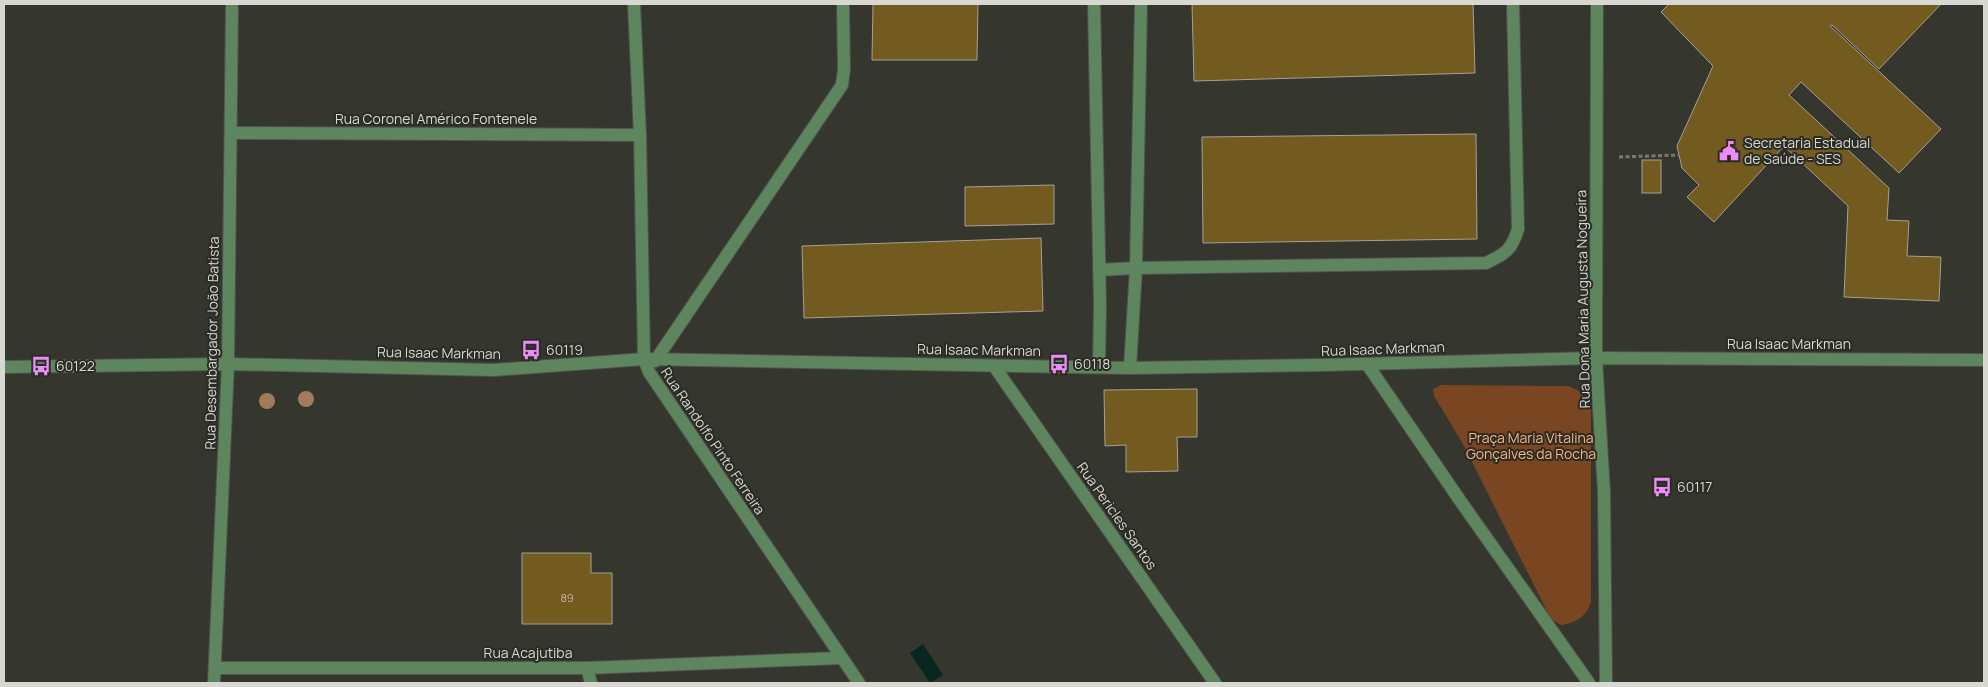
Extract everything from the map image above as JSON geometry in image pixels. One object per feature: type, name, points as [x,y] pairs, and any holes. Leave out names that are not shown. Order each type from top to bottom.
[{"type":"street","name":"Rua Desembargador João Batista","points":[[214,683],[228,364],[232,4]]},
{"type":"street","name":"Rua Randolfo Pinto Ferreira","points":[[634,4],[648,372],[859,683]]},
{"type":"street","points":[[649,360],[842,85],[844,69],[843,4]]},
{"type":"street","points":[[1094,4],[1099,367]]},
{"type":"street","points":[[1130,368],[1136,268],[1141,4]]},
{"type":"street","points":[[1099,270],[1486,263],[1505,254],[1514,241],[1518,229],[1513,4]]},
{"type":"street","name":"Rua Dona Maria Augusta Nogueira","points":[[1598,4],[1596,358],[1604,492],[1606,683]]},
{"type":"street","name":"Rua Coronel Américo Fontenele","points":[[232,133],[640,134]]},
{"type":"street","name":"Rua Isaac Markman","points":[[4,367],[228,364],[494,370],[649,360],[1130,368],[1596,358],[1984,360]]},
{"type":"street","points":[[1367,364],[1459,499],[1589,683]]},
{"type":"street","name":"Rua Pericles Santos","points":[[994,366],[1214,683]]},
{"type":"street","name":"Rua Acajutiba","points":[[215,668],[587,668],[841,658]]},
{"type":"street","points":[[587,668],[592,683]]},
{"type":"path","points":[[1619,157],[1679,155]]},
{"type":"green space","name":"Praça Maria Vitalina Gonçalves da Rocha","points":[[1441,385],[1568,386],[1580,392],[1588,402],[1591,411],[1591,601],[1587,611],[1576,621],[1561,625],[1551,619],[1463,444],[1434,396],[1433,389]]},
{"type":"water","points":[[923,644],[943,675],[930,683],[910,653]]},
{"type":"building","points":[[873,4],[978,4],[977,60],[872,60]]},
{"type":"building","points":[[1192,4],[1473,4],[1475,73],[1194,81]]},
{"type":"building","name":"Secretaria Estadual de Saúde - SES","points":[[1669,4],[1941,4],[1879,69],[1832,25],[1830,26],[1941,129],[1899,173],[1801,82],[1789,95],[1889,188],[1887,220],[1909,221],[1907,256],[1941,257],[1939,301],[1844,297],[1848,206],[1784,146],[1714,222],[1687,197],[1699,185],[1682,168],[1677,146],[1713,66],[1661,12]]},
{"type":"building","points":[[1476,134],[1477,239],[1203,243],[1202,137]]},
{"type":"building","points":[[1642,160],[1661,160],[1661,193],[1642,193]]},
{"type":"building","points":[[1054,185],[1054,224],[965,226],[965,187]]},
{"type":"building","points":[[1041,238],[1043,311],[804,318],[802,246]]},
{"type":"building","points":[[1197,389],[1197,437],[1177,437],[1178,471],[1126,472],[1126,445],[1105,446],[1104,390]]},
{"type":"building","points":[[522,553],[591,553],[591,573],[612,573],[612,624],[522,624]]},
{"type":"place","name":"Secretaria Estadual de Saúde - SES","points":[[1729,151]]},
{"type":"place","name":"60119","points":[[531,350]]},
{"type":"place","name":"60118","points":[[1059,364]]},
{"type":"place","name":"60122","points":[[41,366]]},
{"type":"place","name":"60117","points":[[1662,487]]}]
